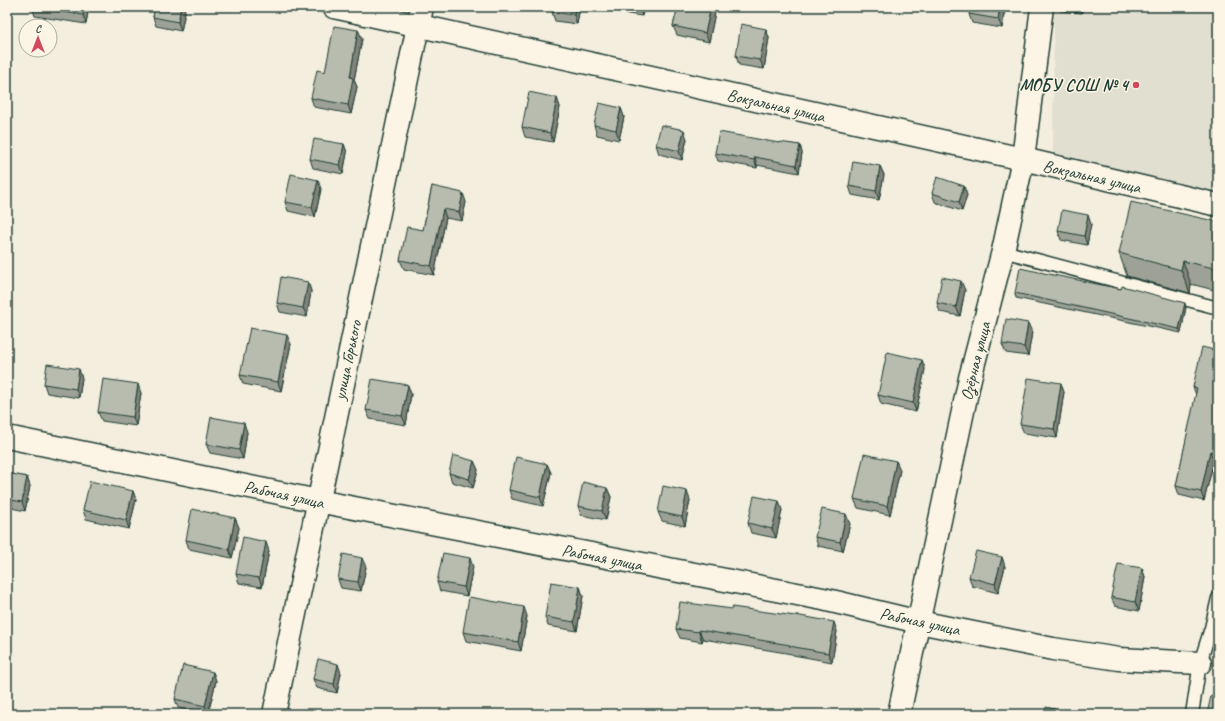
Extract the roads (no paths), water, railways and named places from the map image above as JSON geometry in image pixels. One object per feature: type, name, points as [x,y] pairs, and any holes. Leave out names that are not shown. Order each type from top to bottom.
[{"type":"street","name":"Вокзальная улица","points":[[334,7],[420,16],[1218,205]]},
{"type":"street","name":"Озёрная улица","points":[[898,714],[919,622],[970,378],[1003,250],[1023,159],[1042,7]]},
{"type":"street","name":"улица Горького","points":[[274,714],[420,16]]},
{"type":"street","name":"Рабочая улица","points":[[7,437],[318,501],[823,600],[919,622],[1061,650],[1119,659],[1200,663]]},
{"type":"lane","points":[[1003,250],[1218,308]]},
{"type":"lane","points":[[1192,714],[1200,663],[1211,628],[1218,598]]},
{"type":"place","name":"МОБУ СОШ № 4","points":[[1136,85]]}]
